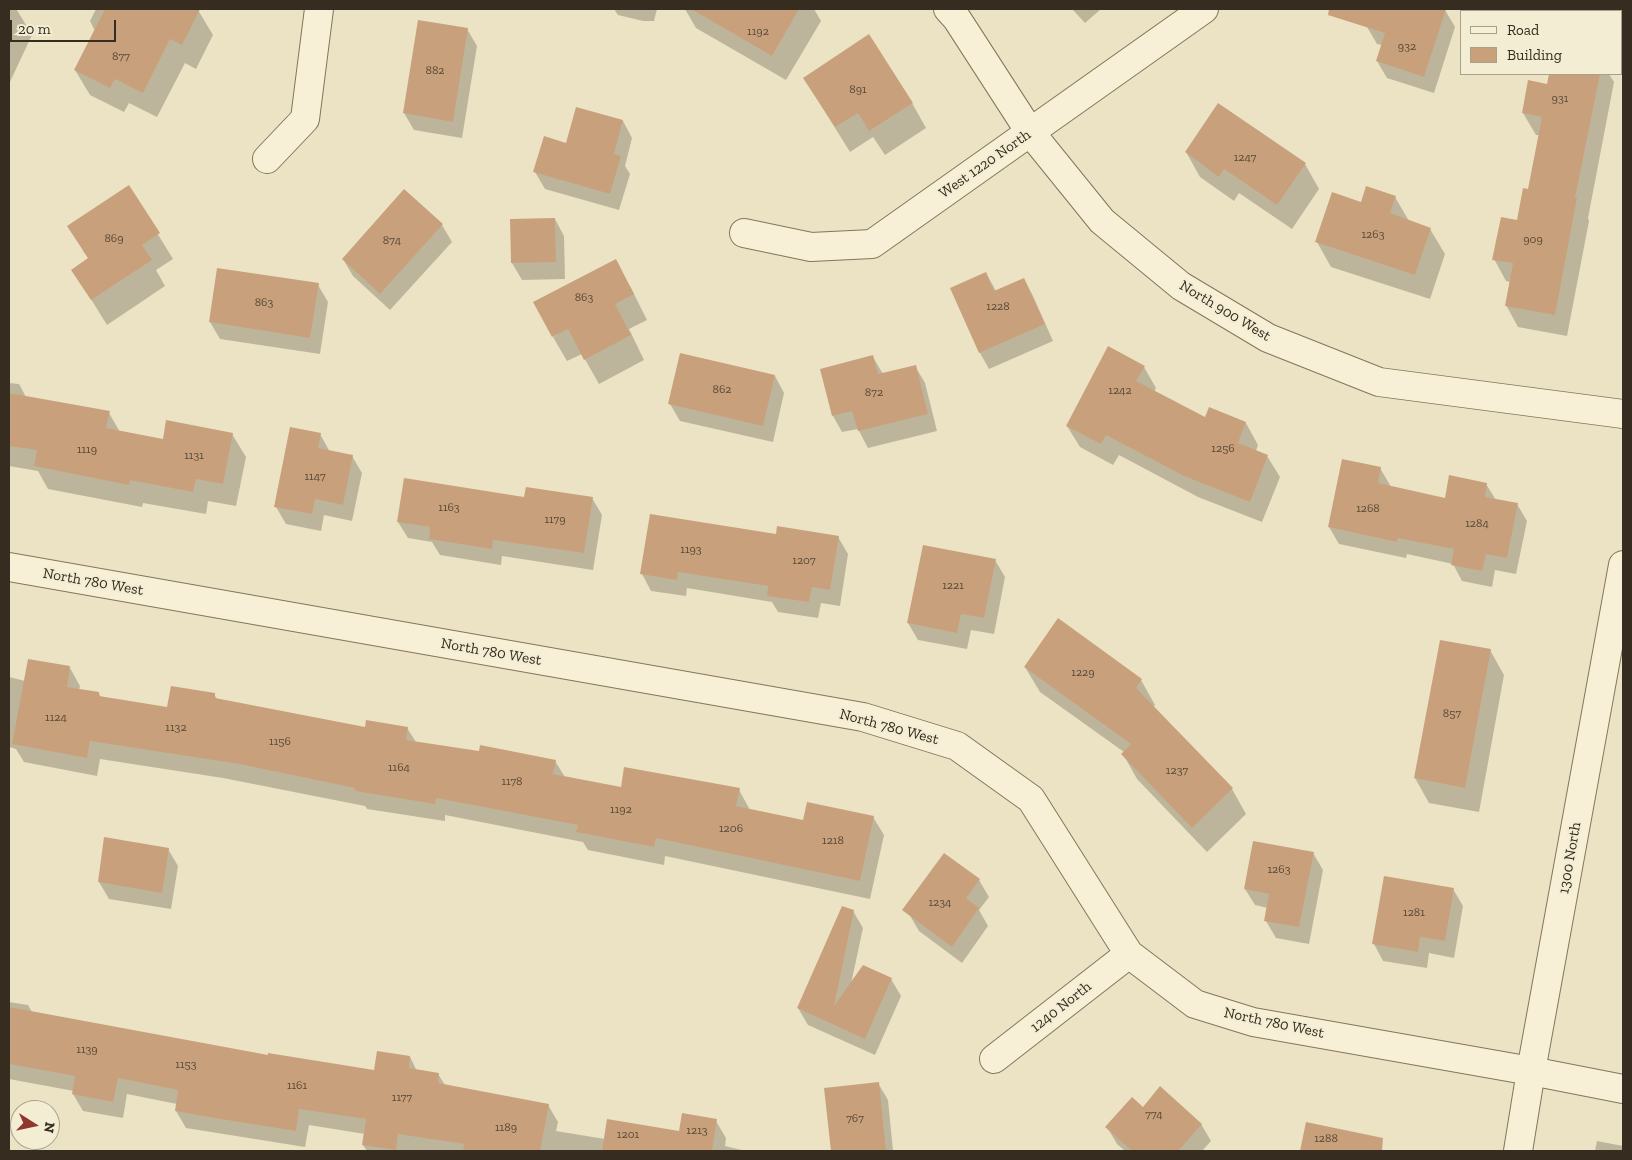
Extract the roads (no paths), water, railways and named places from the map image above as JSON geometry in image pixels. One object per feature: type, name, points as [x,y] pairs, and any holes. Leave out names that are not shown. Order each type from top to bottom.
[{"type":"street","points":[[267,159],[305,119],[319,9]]},
{"type":"street","name":"North 900 West","points":[[948,9],[957,18],[1030,132],[1102,221],[1181,286],[1268,338],[1379,382],[1623,414]]},
{"type":"street","name":"West 1220 North","points":[[744,233],[811,247],[872,244],[1204,9]]},
{"type":"street","name":"1300 North","points":[[1518,1151],[1623,565]]},
{"type":"street","name":"North 780 West","points":[[9,567],[863,717],[957,746],[1031,799],[1129,954],[1195,1004],[1253,1022],[1623,1089]]},
{"type":"street","name":"1240 North","points":[[994,1059],[1129,954]]}]
